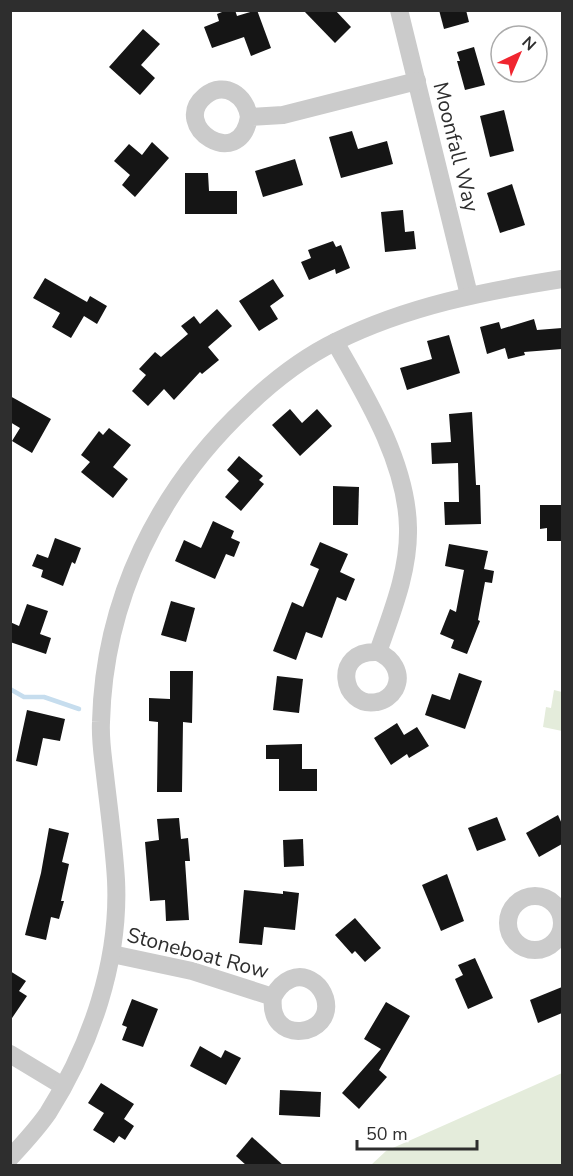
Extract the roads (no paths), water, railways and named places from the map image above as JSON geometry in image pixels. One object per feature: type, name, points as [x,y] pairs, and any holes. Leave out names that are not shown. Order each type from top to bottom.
[{"type":"street","name":"Moonfall Way","points":[[399,10],[469,295]]},
{"type":"street","points":[[249,117],[283,115],[417,81]]},
{"type":"street","points":[[10,1158],[46,1115],[63,1086],[92,1022],[112,954],[116,882],[100,735],[105,667],[119,607],[129,578],[160,512],[206,448],[230,421],[291,369],[335,342],[419,309],[469,295],[562,279]]},
{"type":"street","points":[[335,342],[360,384],[381,430],[396,467],[405,499],[408,528],[401,581],[378,652]]},
{"type":"street","name":"Stoneboat Row","points":[[112,954],[192,971],[273,997]]},
{"type":"street","points":[[10,1054],[63,1086]]},
{"type":"waterway","points":[[10,689],[24,697],[44,697],[79,709]]}]
